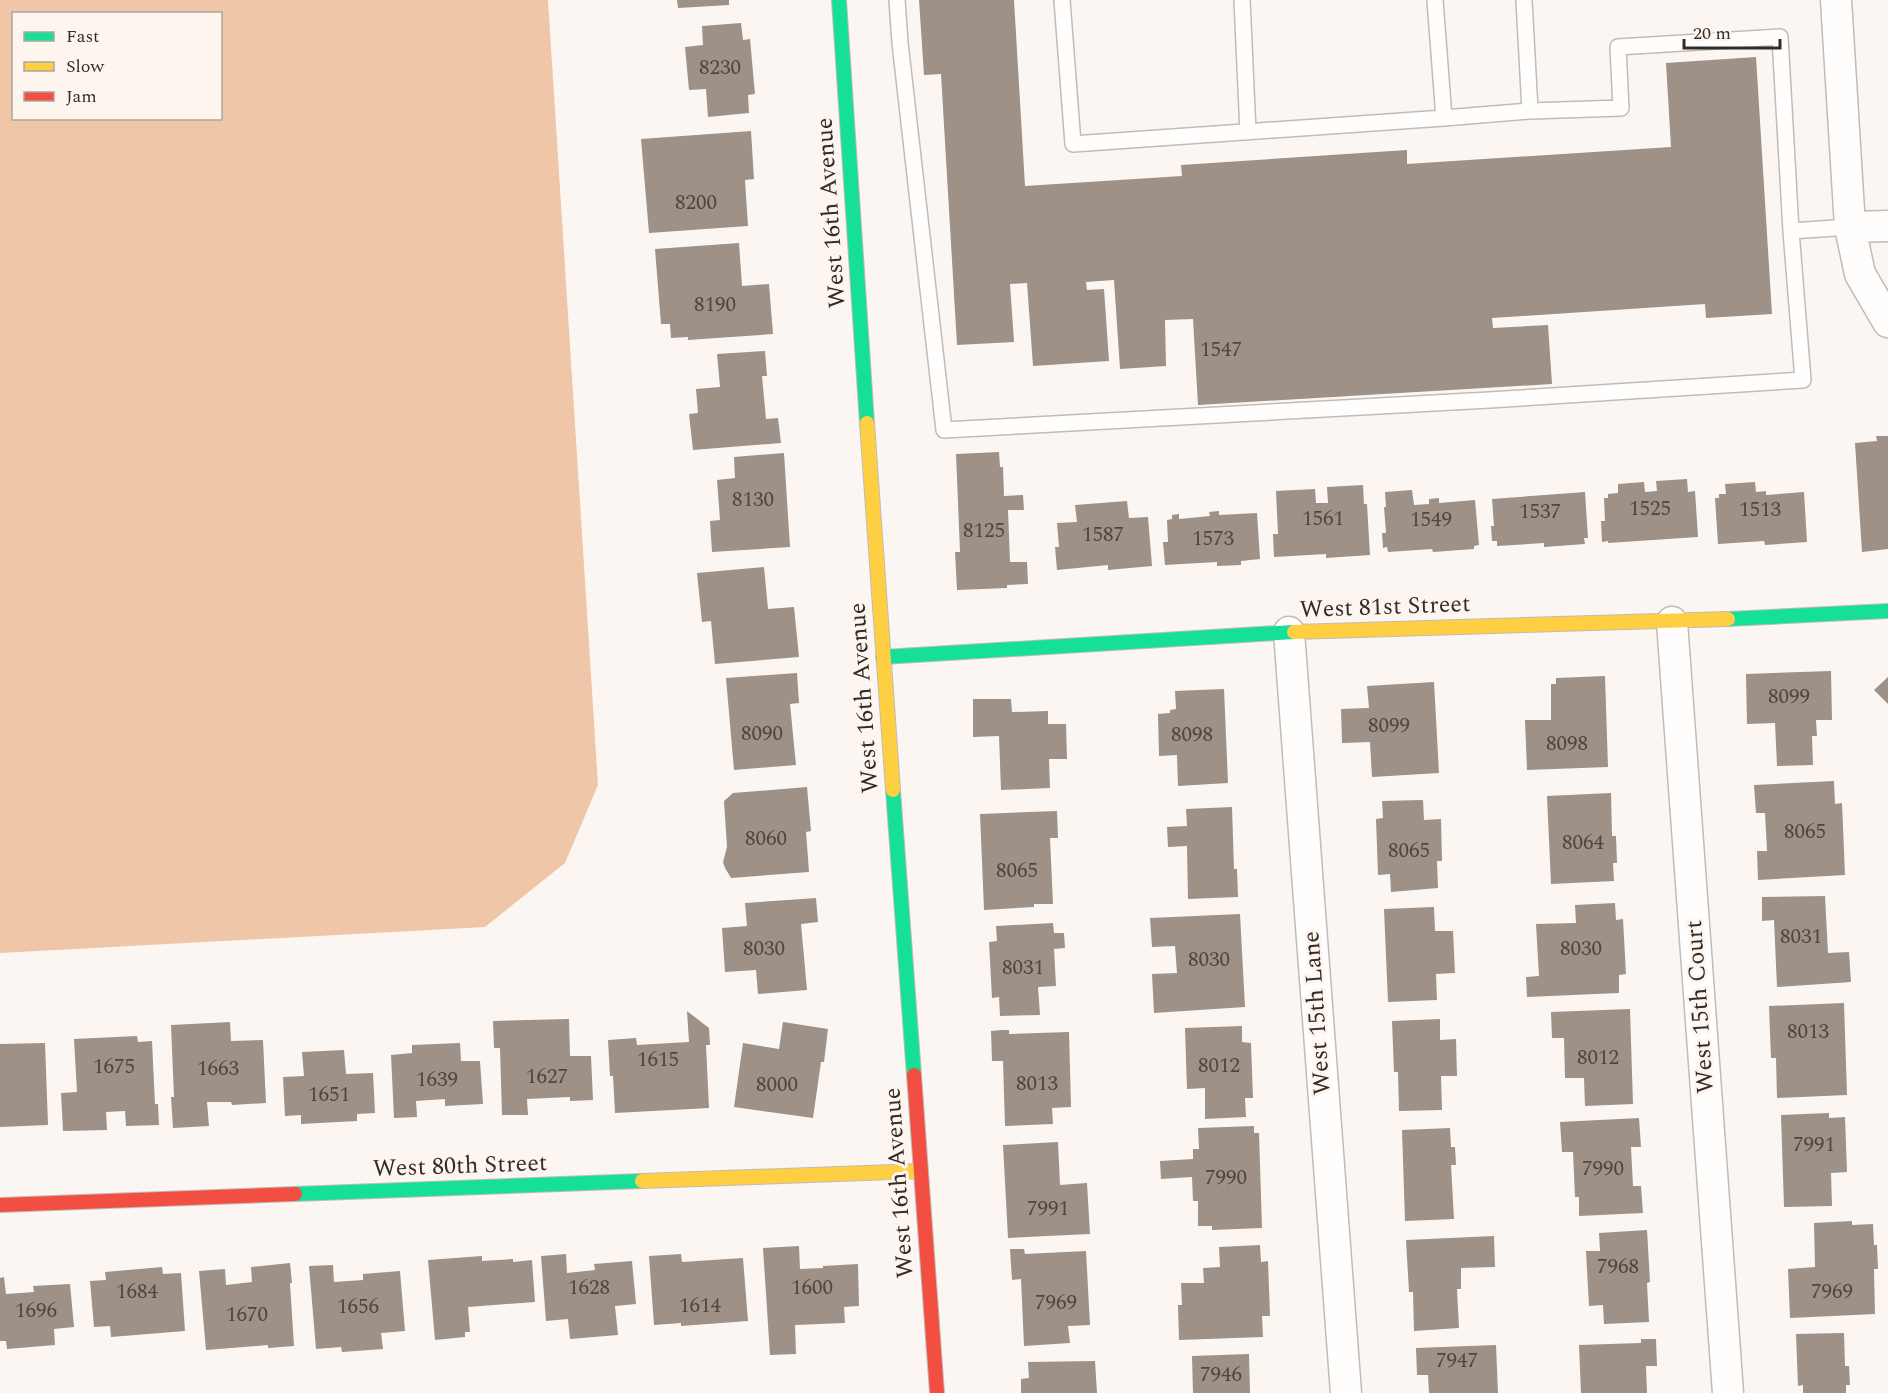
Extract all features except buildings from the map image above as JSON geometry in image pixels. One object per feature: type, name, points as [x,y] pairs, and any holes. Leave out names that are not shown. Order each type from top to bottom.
[{"type":"street","name":"West 16th Avenue","points":[[839,0],[883,657],[937,1393]]},
{"type":"street","points":[[1836,0],[1850,227],[1860,274],[1888,322]]},
{"type":"street","points":[[1850,227],[1888,226]]},
{"type":"street","name":"West 81st Street","points":[[883,657],[1289,632],[1672,622],[1888,611]]},
{"type":"street","name":"West 15th Court","points":[[1672,622],[1728,1393]]},
{"type":"street","name":"West 15th Lane","points":[[1289,632],[1346,1393]]},
{"type":"street","name":"West 80th Street","points":[[0,1205],[921,1171]]},
{"type":"lane","points":[[897,0],[944,430],[1803,380],[1791,231],[1780,37],[1618,47],[1621,108],[1530,111],[1073,144],[1062,0]]},
{"type":"lane","points":[[1242,0],[1248,132]]},
{"type":"lane","points":[[1435,0],[1444,118]]},
{"type":"lane","points":[[1524,0],[1530,111]]},
{"type":"lane","points":[[1791,231],[1850,227]]},
{"type":"shaded area","points":[[0,0],[548,0],[598,785],[565,863],[485,927],[0,953]]},
{"type":"traffic: fast","points":[[839,0],[867,423]]},
{"type":"traffic: fast","points":[[1728,619],[1888,611]]},
{"type":"traffic: fast","points":[[883,657],[1294,632]]},
{"type":"traffic: fast","points":[[893,790],[914,1075]]},
{"type":"traffic: fast","points":[[295,1194],[642,1181]]},
{"type":"traffic: slow","points":[[867,423],[893,790]]},
{"type":"traffic: slow","points":[[1294,632],[1728,619]]},
{"type":"traffic: slow","points":[[642,1181],[921,1171]]},
{"type":"traffic: jam","points":[[914,1075],[937,1393]]},
{"type":"traffic: jam","points":[[0,1205],[295,1194]]}]
